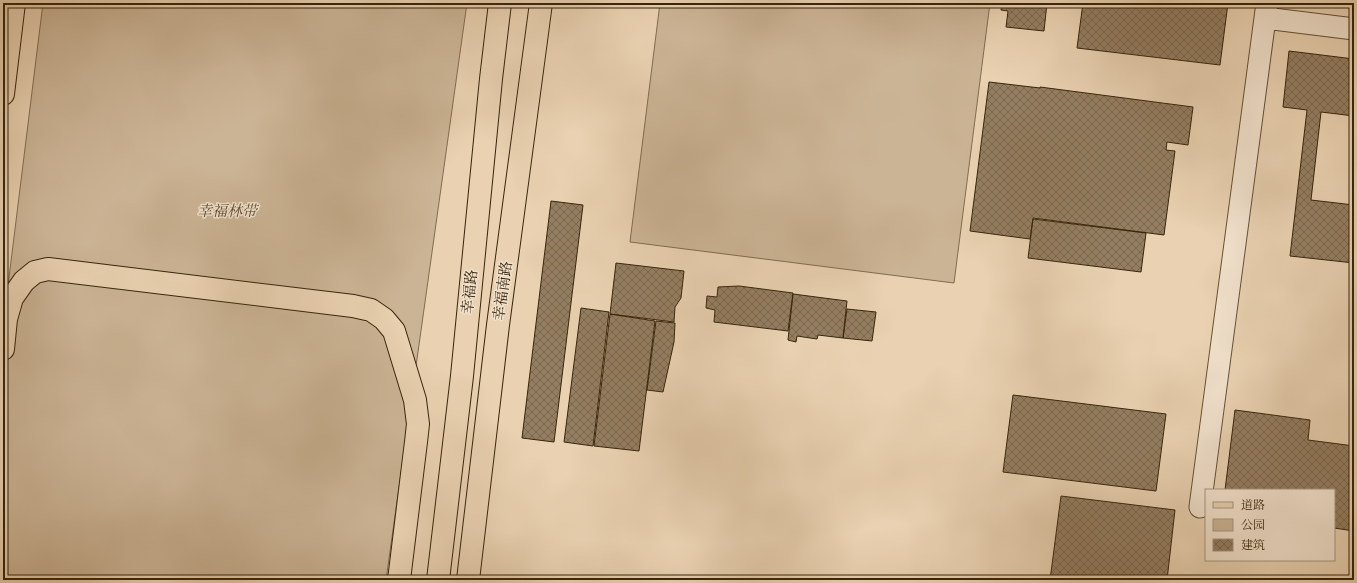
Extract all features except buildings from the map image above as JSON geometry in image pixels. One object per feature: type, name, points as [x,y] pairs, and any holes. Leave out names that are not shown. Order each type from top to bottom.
[{"type":"main road","points":[[3,94],[14,3]]},
{"type":"main road","name":"幸福路","points":[[438,580],[462,376],[491,79],[500,3]]},
{"type":"main road","name":"幸福南路","points":[[468,580],[498,325],[541,3]]},
{"type":"main road","points":[[3,349],[6,320],[12,298],[24,281],[35,272],[48,269],[345,305],[371,310],[384,319],[394,331],[415,400],[418,424],[399,580]]},
{"type":"street","points":[[1200,507],[1266,10],[1354,29]]},
{"type":"green space","name":"幸福林带","points":[[43,3],[467,3],[386,580],[3,580],[3,326]]},
{"type":"green space","points":[[660,3],[990,3],[954,283],[630,242]]}]
